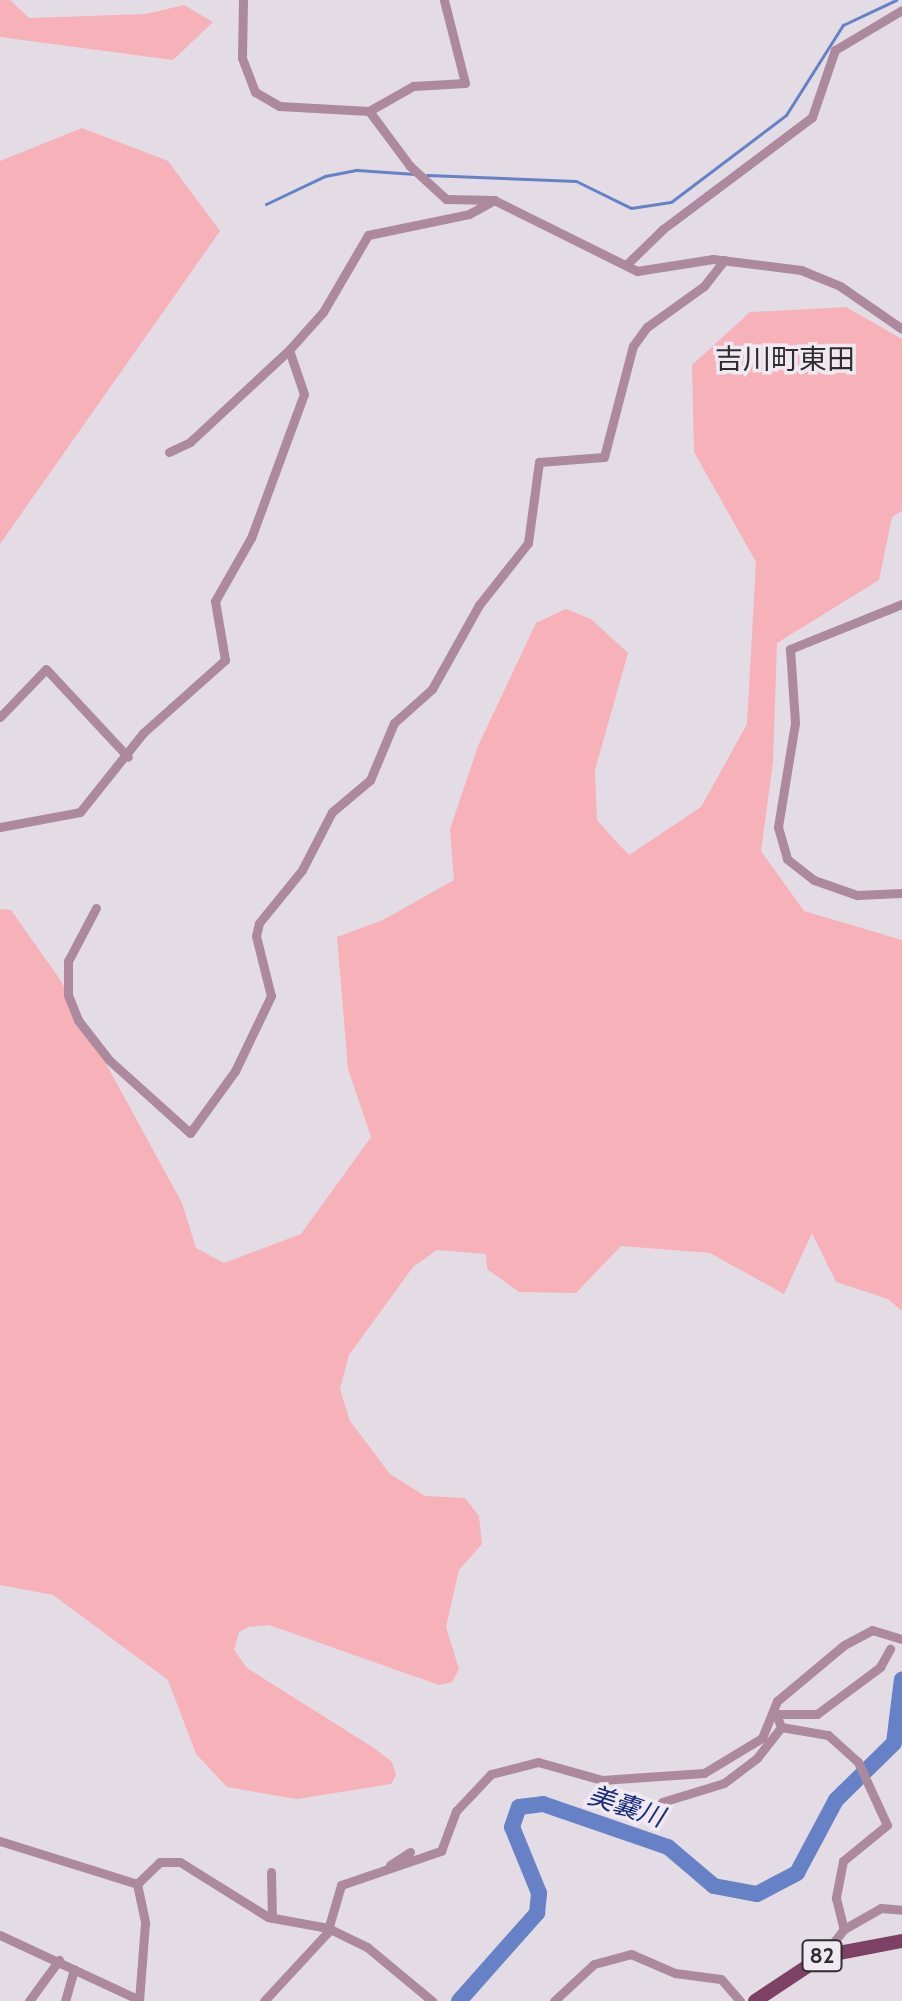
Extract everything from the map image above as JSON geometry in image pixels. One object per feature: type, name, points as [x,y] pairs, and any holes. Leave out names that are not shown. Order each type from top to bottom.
[{"type":"main road","name":"82","points":[[755,2001],[823,1956],[902,1941]]},
{"type":"street","points":[[243,0],[242,58],[255,92],[279,106],[369,111],[413,86],[465,83],[444,0]]},
{"type":"street","points":[[626,265],[663,229],[812,117],[835,50],[902,10]]},
{"type":"street","points":[[369,111],[432,189],[456,201],[494,200],[637,271],[724,260],[801,270],[840,286],[902,329]]},
{"type":"street","points":[[169,452],[212,424],[289,350],[323,312],[368,235],[469,214],[494,200]]},
{"type":"street","points":[[96,908],[68,961],[68,995],[78,1020],[109,1060],[190,1133],[235,1071],[271,996],[256,936],[259,923],[302,870],[332,812],[370,780],[394,723],[432,689],[479,605],[528,543],[539,462],[604,457],[633,346],[647,327],[704,286],[724,260]]},
{"type":"street","points":[[0,827],[80,812],[128,757],[143,733],[228,653],[215,601],[251,538],[304,394],[289,350]]},
{"type":"street","points":[[902,604],[790,649],[795,723],[778,827],[787,859],[814,880],[857,895],[902,893]]},
{"type":"street","points":[[0,717],[46,669],[128,757]]},
{"type":"street","points":[[781,1727],[776,1714],[777,1701],[804,1673],[872,1630],[902,1639]]},
{"type":"street","points":[[776,1714],[817,1714],[880,1667],[890,1649]]},
{"type":"street","points":[[264,2001],[328,1928],[341,1885],[441,1851],[456,1811],[491,1774],[538,1762],[602,1780],[704,1773],[748,1750],[776,1714]]},
{"type":"street","points":[[781,1727],[828,1735],[858,1762],[874,1790],[887,1825],[843,1861],[836,1898],[844,1929]]},
{"type":"street","points":[[662,1802],[724,1783],[757,1758],[781,1727]]},
{"type":"street","points":[[0,1841],[137,1884]]},
{"type":"street","points":[[388,1867],[410,1852]]},
{"type":"street","points":[[137,1884],[171,1858],[272,1918],[328,1928],[390,1963],[432,2001]]},
{"type":"street","points":[[271,1872],[272,1918]]},
{"type":"street","points":[[0,1935],[59,1960],[138,2000],[145,1923],[137,1884]]},
{"type":"street","points":[[823,1956],[844,1929],[881,1908],[902,1910]]},
{"type":"street","points":[[554,2001],[594,1964],[631,1954],[675,1973],[721,1979],[740,2001]]},
{"type":"street","points":[[29,2001],[59,1960]]},
{"type":"street","points":[[65,2001],[74,1969]]},
{"type":"shaded area","points":[[0,0],[10,0],[29,18],[146,14],[184,5],[213,22],[173,60],[0,37]]},
{"type":"shaded area","points":[[82,128],[168,161],[220,231],[0,544],[0,161]]},
{"type":"shaded area","points":[[846,307],[902,339],[902,511],[892,517],[879,580],[777,643],[773,762],[761,851],[804,911],[902,940],[902,1311],[888,1299],[836,1282],[812,1233],[784,1294],[710,1253],[621,1246],[576,1293],[519,1292],[487,1269],[486,1254],[437,1250],[413,1267],[349,1355],[340,1389],[350,1421],[390,1474],[425,1496],[465,1498],[479,1516],[482,1544],[459,1570],[446,1627],[459,1669],[452,1682],[439,1685],[269,1625],[248,1627],[239,1632],[234,1650],[247,1668],[374,1748],[392,1762],[396,1775],[391,1784],[297,1799],[227,1787],[196,1754],[168,1680],[53,1595],[0,1585],[0,909],[11,910],[61,981],[182,1203],[196,1248],[224,1263],[301,1234],[371,1137],[348,1069],[337,937],[383,920],[454,880],[450,829],[478,746],[536,623],[566,609],[591,619],[628,653],[595,770],[597,820],[613,838],[629,855],[701,807],[747,724],[756,562],[694,452],[692,365],[750,312]]},
{"type":"waterway","points":[[427,175],[576,181],[631,208],[671,202],[786,115],[843,25],[896,0]]},
{"type":"waterway","points":[[266,204],[325,176],[357,170],[415,174]]},
{"type":"waterway","name":"美嚢川","points":[[459,2001],[537,1913],[539,1893],[512,1827],[519,1807],[543,1804],[668,1847],[714,1886],[757,1894],[797,1873],[836,1800],[894,1743],[902,1679]]},
{"type":"district","name":"吉川町東田","points":[[785,359]]}]
